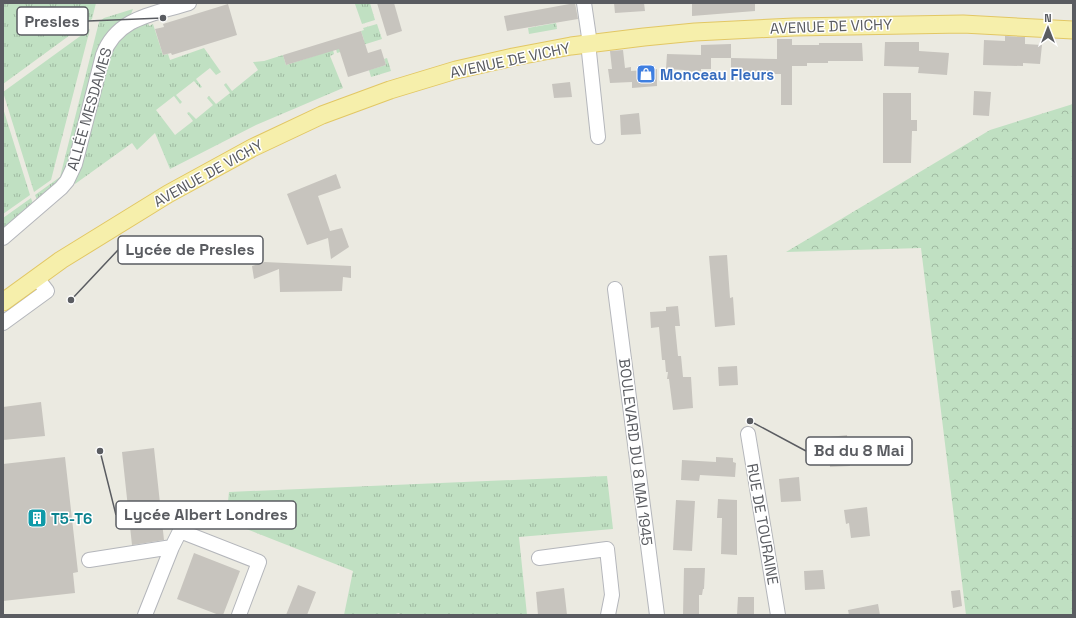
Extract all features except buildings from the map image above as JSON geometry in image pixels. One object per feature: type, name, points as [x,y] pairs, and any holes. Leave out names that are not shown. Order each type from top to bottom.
[{"type":"main road","name":"AVENUE DE VICHY","points":[[3,302],[61,260],[168,194],[252,148],[322,115],[390,90],[456,70],[513,57],[590,44],[673,34],[794,26],[963,24],[1073,30]]},
{"type":"street","name":"ALLÉE MESDAMES","points":[[3,238],[61,188],[72,173],[102,55],[111,38],[118,30],[134,20],[189,3]]},
{"type":"street","points":[[584,3],[590,44],[589,52],[598,136]]},
{"type":"street","points":[[3,323],[47,291],[37,278]]},
{"type":"street","name":"BOULEVARD DU 8 MAI 1945","points":[[615,289],[657,615]]},
{"type":"street","name":"RUE DE TOURAINE","points":[[748,434],[778,615]]},
{"type":"street","points":[[145,615],[172,547],[180,531],[259,562],[239,615]]},
{"type":"street","points":[[89,560],[172,547]]},
{"type":"street","points":[[539,558],[607,550],[612,595],[608,615]]},
{"type":"green space","points":[[3,3],[96,3],[92,19],[3,84]]},
{"type":"green space","points":[[370,3],[375,20],[362,24],[355,4]]},
{"type":"green space","points":[[133,9],[131,14],[111,28],[100,44],[68,165],[65,171],[51,188],[37,200],[35,195],[60,177],[99,22],[104,18]]},
{"type":"green space","points":[[148,23],[149,26],[153,24],[163,55],[168,54],[170,60],[204,48],[221,72],[216,75],[210,68],[196,79],[202,87],[200,88],[194,81],[176,95],[182,102],[180,104],[174,96],[156,110],[175,135],[193,121],[187,113],[189,112],[196,119],[213,105],[207,98],[209,96],[216,104],[230,93],[224,85],[226,83],[232,91],[258,70],[253,62],[264,61],[283,55],[286,65],[333,50],[334,54],[330,56],[343,88],[256,125],[170,169],[155,133],[137,150],[132,143],[75,184],[74,182],[81,166],[111,51],[129,30]]},
{"type":"green space","points":[[556,23],[557,29],[529,34],[528,28]]},
{"type":"green space","points":[[377,24],[382,39],[337,53],[336,49],[364,40],[361,31],[364,30],[363,28]]},
{"type":"green space","points":[[90,29],[51,180],[34,192],[3,92]]},
{"type":"green space","points":[[387,58],[391,71],[371,77],[369,70],[386,65],[384,59]]},
{"type":"green space","points":[[1073,104],[1073,615],[966,615],[921,248],[786,252],[990,130]]},
{"type":"green space","points":[[3,108],[30,195],[3,214]]},
{"type":"green space","points":[[31,198],[33,204],[3,229],[3,218]]},
{"type":"green space","points":[[607,476],[613,529],[519,537],[527,615],[400,615],[399,613],[392,615],[344,615],[353,571],[226,521],[229,492]]},
{"type":"place","name":"Presles","points":[[163,18]]},
{"type":"place","name":"Monceau Fleurs","points":[[646,74]]},
{"type":"place","name":"Lycée de Presles","points":[[71,300]]},
{"type":"place","name":"Bd du 8 Mai","points":[[750,421]]},
{"type":"place","name":"Lycée Albert Londres","points":[[100,451]]},
{"type":"place","name":"T5-T6","points":[[37,518]]}]
